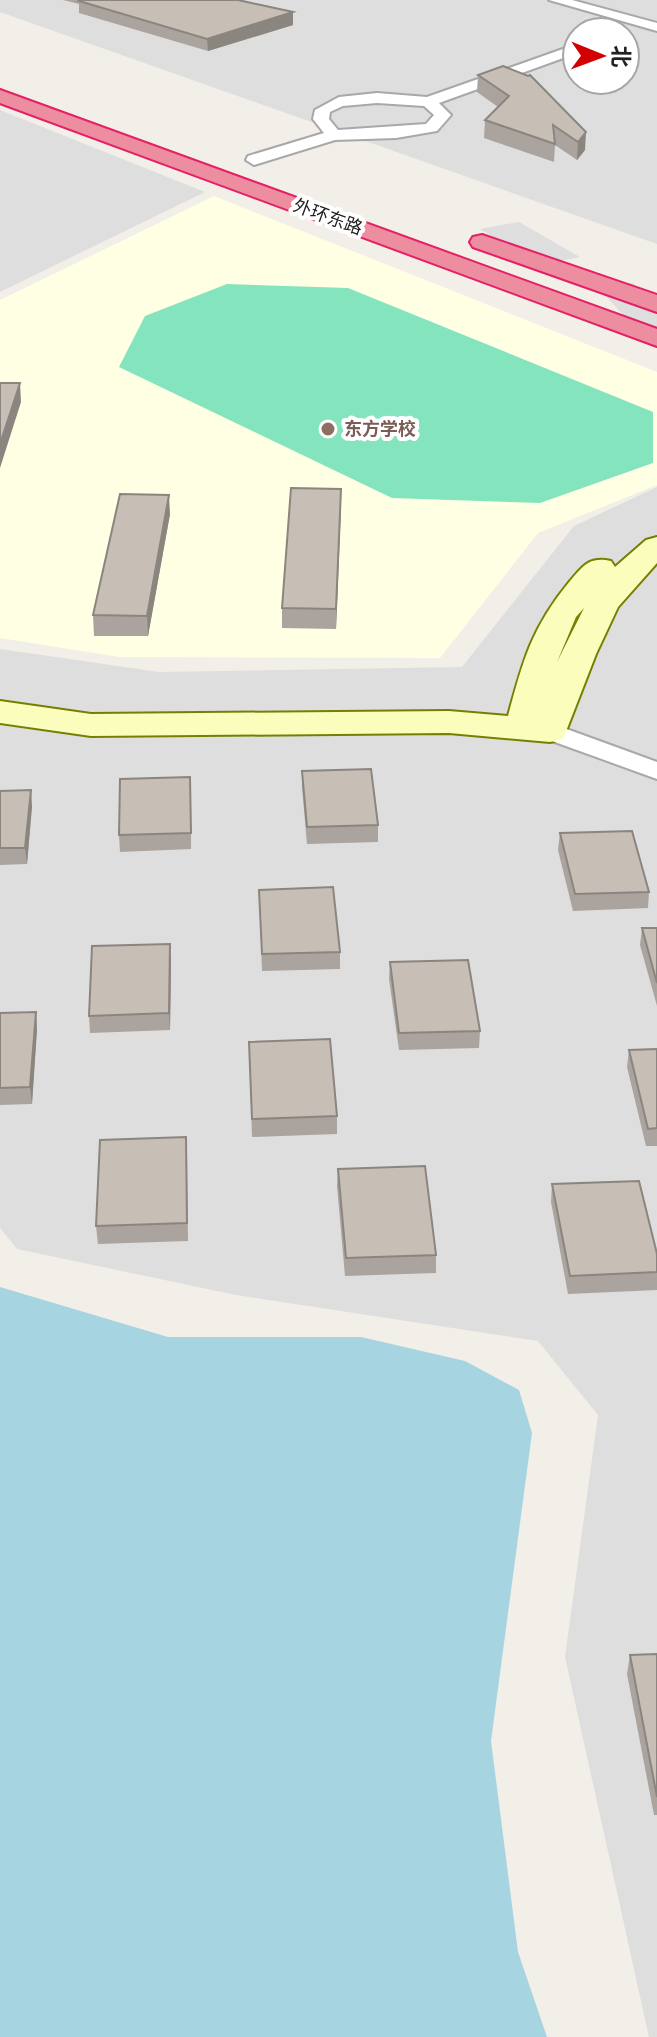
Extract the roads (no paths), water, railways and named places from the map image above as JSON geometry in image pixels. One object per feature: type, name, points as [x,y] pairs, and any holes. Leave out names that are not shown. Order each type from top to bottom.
[{"type":"highway","name":"外环东路","points":[[0,96],[657,338]]},
{"type":"highway","name":"外环东路","points":[[246,157],[284,171]]},
{"type":"highway","points":[[463,235],[657,304]]},
{"type":"street","points":[[556,0],[650,26]]},
{"type":"street","points":[[334,135],[321,119],[323,110],[339,102],[377,98],[428,102],[561,54]]},
{"type":"street","points":[[246,157],[334,135],[396,133],[431,128],[443,115],[428,102]]},
{"type":"street","points":[[539,723],[541,657],[560,615],[610,555],[657,522]]},
{"type":"street","points":[[539,723],[591,619],[636,561],[657,547]]},
{"type":"street","points":[[0,698],[100,713],[460,709],[539,723],[657,771]]},
{"type":"street","points":[[0,712],[91,725],[539,723]]},
{"type":"water","points":[[0,1287],[168,1337],[361,1337],[465,1361],[519,1390],[532,1433],[491,1741],[518,1952],[547,2037],[0,2037]]},
{"type":"place","name":"东方学校","points":[[328,429]]}]
